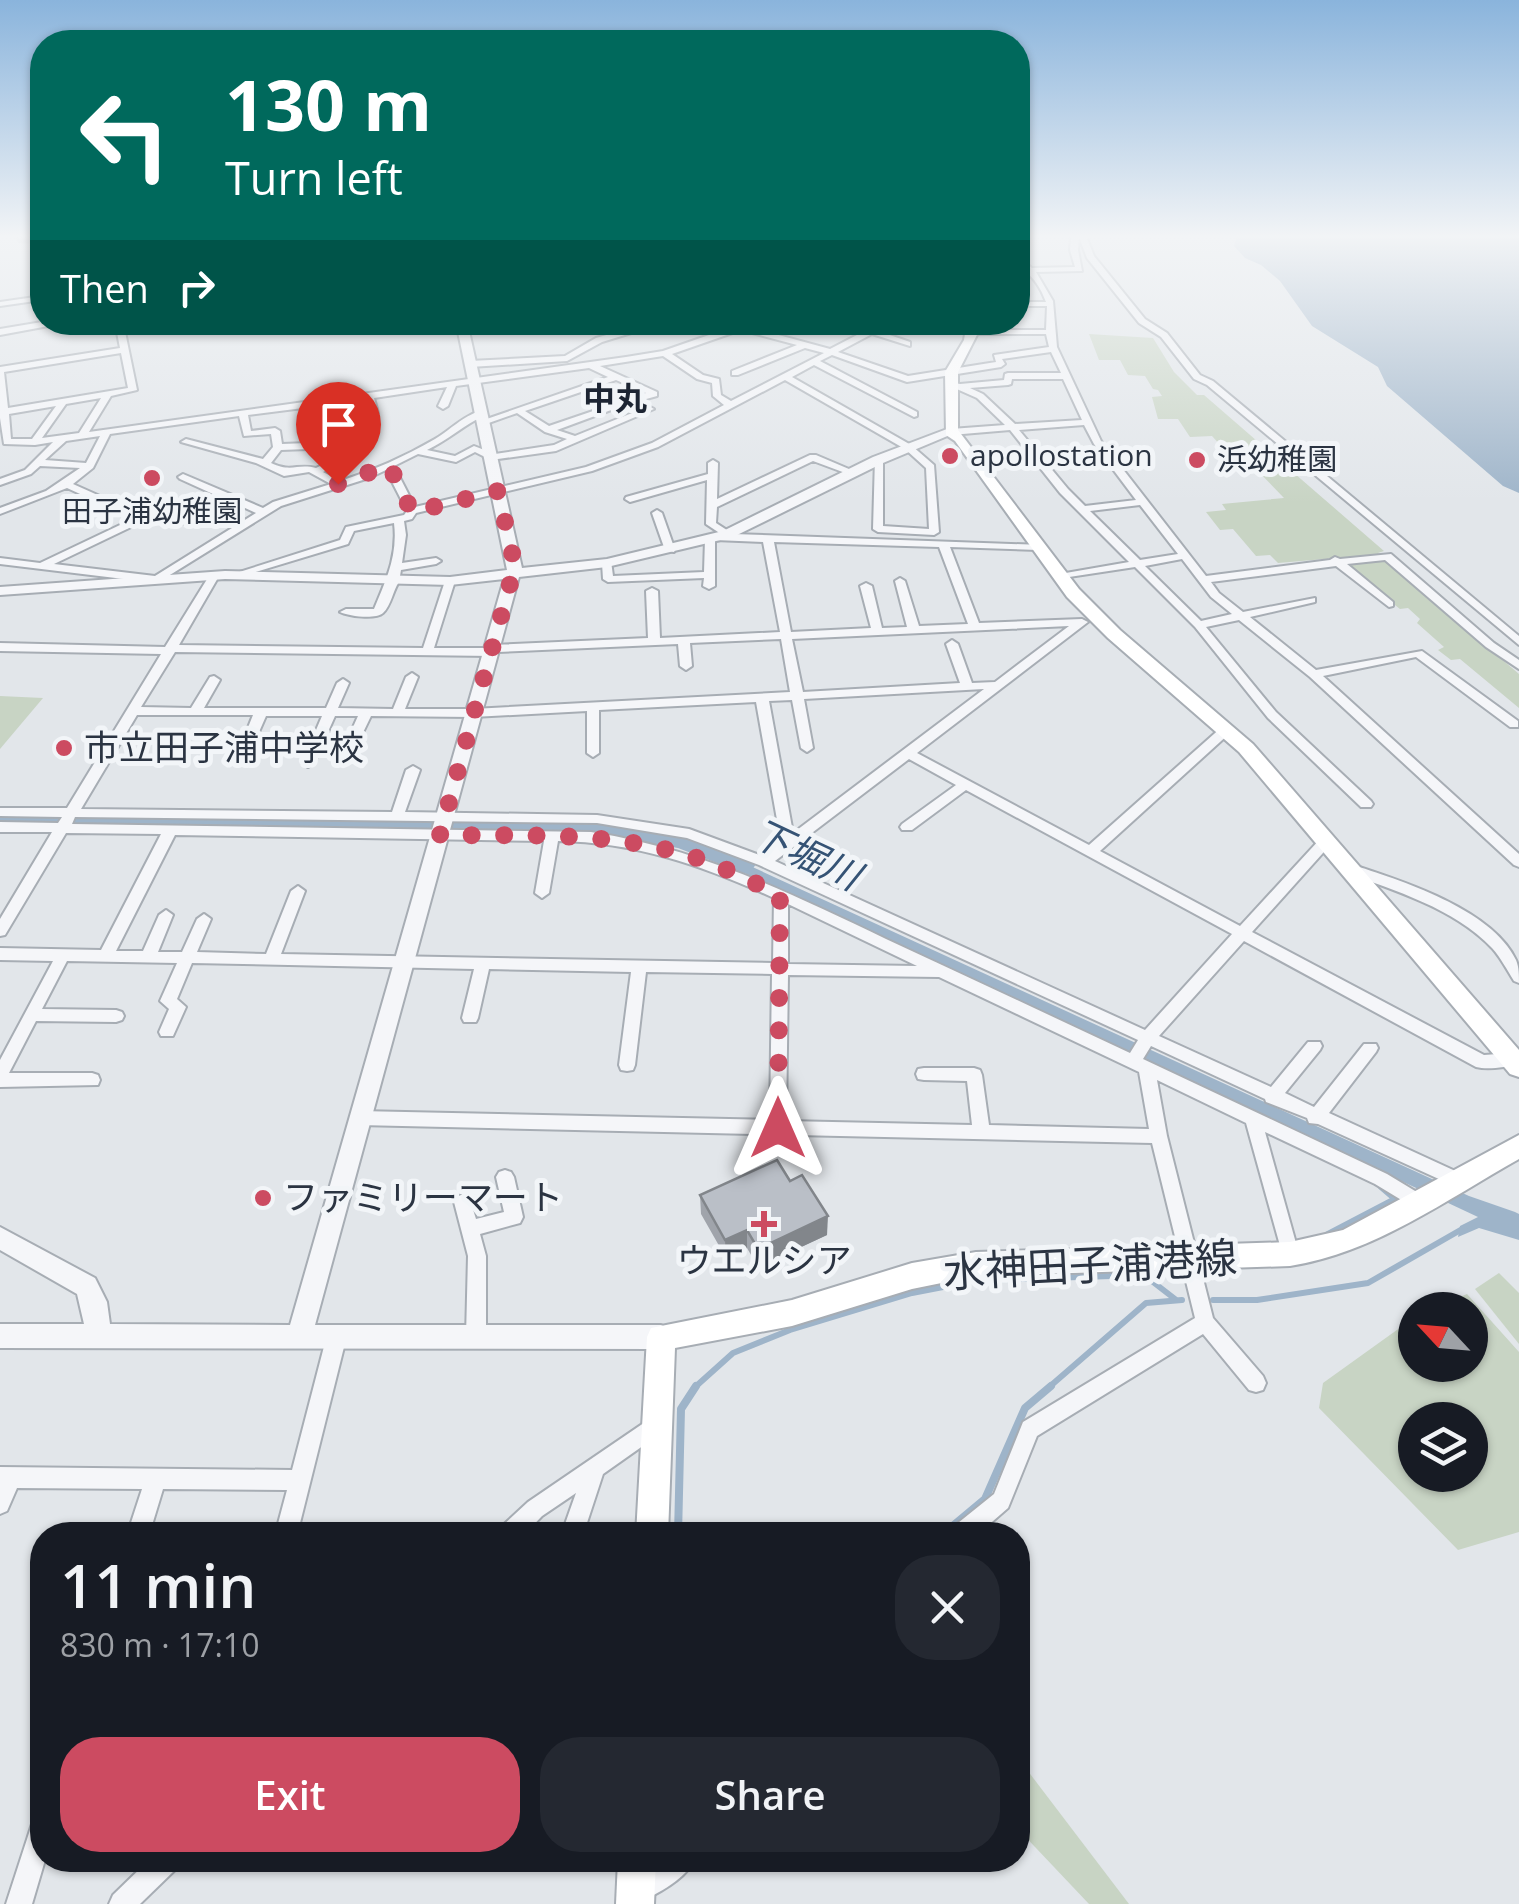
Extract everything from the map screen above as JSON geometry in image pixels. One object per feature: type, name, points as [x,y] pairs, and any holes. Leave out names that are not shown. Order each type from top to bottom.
[{"type":"main road","points":[[971,335],[956,381],[951,432],[960,438],[1090,620],[1227,729],[1516,1063]]},
{"type":"main road","name":"水神田子浦港線","points":[[661,1337],[792,1313],[912,1276],[961,1266],[1187,1260],[1328,1248],[1519,1146]]},
{"type":"main road","points":[[652,1522],[661,1337]]},
{"type":"street","points":[[1051,325],[1054,349],[1086,422],[1140,502],[1202,580],[1240,616],[1314,674],[1519,862]]},
{"type":"street","points":[[1148,325],[1164,335],[1197,377],[1210,383],[1519,642]]},
{"type":"street","points":[[0,332],[30,327]]},
{"type":"street","points":[[1030,330],[1050,332]]},
{"type":"street","points":[[3,412],[133,390],[121,335]]},
{"type":"street","points":[[300,1334],[514,574],[464,335]]},
{"type":"street","points":[[470,364],[567,358],[599,340],[617,335]]},
{"type":"street","points":[[123,350],[0,371],[2,432],[6,442],[62,439],[590,366],[665,353],[720,335]]},
{"type":"street","points":[[767,335],[908,379],[1008,382],[997,357],[1054,349]]},
{"type":"street","points":[[235,575],[344,542],[350,530],[590,469],[655,445],[862,335]]},
{"type":"street","points":[[881,335],[907,344]]},
{"type":"street","points":[[735,373],[805,345]]},
{"type":"street","points":[[665,353],[700,378],[716,381],[717,396],[729,404]]},
{"type":"street","points":[[812,361],[914,414]]},
{"type":"street","points":[[956,381],[1001,364]]},
{"type":"street","points":[[548,430],[654,394],[590,366]]},
{"type":"street","points":[[784,376],[908,447],[932,467],[934,532],[878,530],[878,460]]},
{"type":"street","points":[[1007,377],[1066,376]]},
{"type":"street","points":[[0,561],[157,580],[223,542],[264,512],[389,465],[483,418],[613,378]]},
{"type":"street","points":[[956,381],[980,396],[1012,427],[1064,491],[1199,625],[1272,715],[1366,804]]},
{"type":"street","points":[[443,406],[453,384]]},
{"type":"street","points":[[82,436],[108,394]]},
{"type":"street","points":[[337,423],[376,411],[369,396]]},
{"type":"street","points":[[842,409],[876,396]]},
{"type":"street","points":[[417,452],[456,459],[474,449],[491,456],[556,448],[649,409],[631,400]]},
{"type":"street","points":[[35,442],[64,401]]},
{"type":"street","points":[[186,442],[284,473],[317,471],[350,455],[337,447],[314,421],[306,405]]},
{"type":"street","points":[[518,410],[548,430],[575,439]]},
{"type":"street","points":[[243,415],[247,434],[274,431],[278,446]]},
{"type":"street","points":[[0,591],[235,575],[450,581],[607,563],[718,537],[851,472],[951,432],[1086,422]]},
{"type":"street","points":[[0,511],[68,485],[90,466],[106,433]]},
{"type":"street","points":[[0,482],[40,464],[62,439]]},
{"type":"street","points":[[278,446],[308,446]]},
{"type":"street","points":[[265,464],[278,446]]},
{"type":"street","points":[[712,505],[813,457],[851,472]]},
{"type":"street","points":[[607,563],[608,579],[709,581],[718,537],[711,524],[713,463]]},
{"type":"street","points":[[40,464],[90,466]]},
{"type":"street","points":[[389,465],[412,512]]},
{"type":"street","points":[[317,471],[338,484]]},
{"type":"street","points":[[630,499],[712,476]]},
{"type":"street","points":[[183,477],[264,512]]},
{"type":"street","points":[[68,485],[118,506],[185,521],[230,499]]},
{"type":"street","points":[[1085,509],[1140,502]]},
{"type":"street","points":[[38,567],[151,514]]},
{"type":"street","points":[[657,514],[670,550]]},
{"type":"street","points":[[346,612],[378,612],[394,577],[399,519]]},
{"type":"street","points":[[718,537],[1038,547]]},
{"type":"street","points":[[768,540],[807,748]]},
{"type":"street","points":[[944,545],[975,627]]},
{"type":"street","points":[[1060,577],[1182,556]]},
{"type":"street","points":[[1202,580],[1387,556],[1490,645],[1519,665]]},
{"type":"street","points":[[394,577],[436,560]]},
{"type":"street","points":[[1335,560],[1389,604]]},
{"type":"street","points":[[0,932],[214,576]]},
{"type":"street","points":[[427,652],[450,581]]},
{"type":"street","points":[[900,581],[914,630]]},
{"type":"street","points":[[866,586],[877,632]]},
{"type":"street","points":[[652,591],[654,642]]},
{"type":"street","points":[[1199,625],[1311,600]]},
{"type":"street","points":[[0,647],[493,651],[1090,620]]},
{"type":"street","points":[[764,862],[1090,620]]},
{"type":"street","points":[[684,640],[686,666]]},
{"type":"street","points":[[952,644],[968,686]]},
{"type":"street","points":[[1314,674],[1418,653],[1514,724]]},
{"type":"street","points":[[398,713],[412,676]]},
{"type":"street","points":[[195,712],[214,680]]},
{"type":"street","points":[[308,763],[343,683]]},
{"type":"street","points":[[132,711],[473,713],[999,685]]},
{"type":"street","points":[[762,698],[788,844]]},
{"type":"street","points":[[593,707],[593,753]]},
{"type":"street","points":[[245,750],[261,712]]},
{"type":"street","points":[[351,744],[366,712]]},
{"type":"street","points":[[1091,851],[1227,729]]},
{"type":"street","points":[[909,754],[1482,1062],[1516,1063]]},
{"type":"street","points":[[397,816],[413,770]]},
{"type":"street","points":[[908,827],[966,784]]},
{"type":"street","points":[[0,812],[170,830],[630,822],[689,834],[764,862],[1272,1097],[1439,1191]]},
{"type":"street","points":[[0,827],[66,820],[397,816],[442,826],[591,837],[662,848],[692,856],[780,895],[1381,1179],[1439,1191]]},
{"type":"street","points":[[106,955],[170,830]]},
{"type":"street","points":[[542,893],[552,836]]},
{"type":"street","points":[[1256,1383],[1204,1322],[1140,1066],[1147,1038],[1326,841]]},
{"type":"street","points":[[1350,869],[1411,892],[1473,924],[1497,943],[1519,977]]},
{"type":"street","points":[[272,960],[298,890]]},
{"type":"street","points":[[778,1128],[780,895]]},
{"type":"street","points":[[148,957],[166,915]]},
{"type":"street","points":[[166,1032],[178,1007],[168,1001],[204,919]]},
{"type":"street","points":[[0,954],[942,972]]},
{"type":"street","points":[[63,956],[0,1077],[92,1080]]},
{"type":"street","points":[[470,1018],[482,965]]},
{"type":"street","points":[[627,1065],[639,967]]},
{"type":"street","points":[[32,1016],[116,1016]]},
{"type":"street","points":[[1272,1097],[1314,1046]]},
{"type":"street","points":[[1315,1118],[1370,1048]]},
{"type":"street","points":[[924,1074],[974,1075],[981,1132]]},
{"type":"street","points":[[359,1118],[1159,1136]]},
{"type":"street","points":[[1254,1121],[1290,1254]]},
{"type":"street","points":[[470,1229],[514,1217],[505,1177]]},
{"type":"street","points":[[463,1202],[477,1256],[476,1337]]},
{"type":"street","points":[[0,1238],[86,1286],[94,1302],[99,1338]]},
{"type":"street","points":[[976,1522],[1001,1500],[1030,1429],[1204,1322]]},
{"type":"street","points":[[289,1522],[337,1334]]},
{"type":"street","points":[[0,1336],[661,1337]]},
{"type":"street","points":[[522,1522],[656,1424]]},
{"type":"street","points":[[577,1522],[595,1468]]},
{"type":"street","points":[[0,1504],[5,1477],[298,1480]]},
{"type":"street","points":[[142,1522],[155,1481]]},
{"type":"street","points":[[19,1904],[30,1869]]},
{"type":"street","points":[[122,1904],[155,1872]]},
{"type":"street","points":[[636,1885],[650,1886],[667,1872]]},
{"type":"green space","points":[[1089,334],[1153,338],[1174,372],[1197,395],[1204,395],[1519,674],[1519,708],[1460,659],[1451,660],[1438,650],[1444,647],[1417,623],[1420,619],[1408,608],[1400,609],[1336,558],[1278,563],[1270,555],[1256,556],[1233,529],[1220,530],[1206,512],[1226,510],[1222,504],[1284,498],[1254,467],[1241,468],[1212,436],[1190,437],[1178,419],[1158,419],[1152,397],[1162,396],[1158,390],[1145,376],[1128,375],[1120,360],[1099,360]]},
{"type":"green space","points":[[0,696],[43,698],[0,749]]},
{"type":"green space","points":[[1499,1273],[1519,1293],[1519,1344],[1488,1305],[1488,1292],[1475,1289]]},
{"type":"green space","points":[[1488,1317],[1519,1352],[1519,1532],[1458,1550],[1401,1492],[1488,1492],[1488,1402],[1398,1402],[1398,1489],[1319,1408],[1323,1383],[1398,1329],[1398,1382],[1488,1382]]},
{"type":"green space","points":[[1030,1774],[1129,1904],[1089,1904],[1030,1842]]},
{"type":"water","points":[[1519,325],[1519,493],[1503,486],[1387,386],[1378,367],[1312,326]]},
{"type":"water","points":[[711,848],[1469,1196],[1515,1212],[1519,1214],[1519,1240],[1479,1228],[1458,1237],[1460,1226],[1478,1217],[706,855]]},
{"type":"building","name":"ウエルシア","points":[[777,1160],[790,1181],[802,1175],[828,1216],[758,1249],[747,1230],[725,1240],[700,1195]]},
{"type":"waterway","name":"下堀川","points":[[0,818],[604,828],[683,840],[743,864]]},
{"type":"waterway","points":[[1328,1234],[1395,1199],[1381,1187]]},
{"type":"waterway","points":[[1213,1300],[1257,1300],[1368,1283],[1464,1228]]},
{"type":"waterway","points":[[696,1386],[733,1353],[790,1330],[912,1293],[979,1280],[1144,1275],[1175,1299]]},
{"type":"waterway","points":[[1048,1388],[1146,1303],[1182,1300]]},
{"type":"waterway","points":[[678,1522],[681,1409],[696,1386]]},
{"type":"waterway","points":[[958,1522],[985,1499],[1025,1408],[1051,1386]]},
{"type":"place","name":"apollostation","points":[[950,456]]},
{"type":"place","name":"浜幼稚園","points":[[1197,460]]},
{"type":"place","name":"田子浦幼稚園","points":[[152,478]]},
{"type":"place","name":"市立田子浦中学校","points":[[64,748]]},
{"type":"place","name":"ファミリーマート","points":[[263,1198]]},
{"type":"place","name":"ウエルシア","points":[[764,1224]]},
{"type":"district","name":"中丸","points":[[615,399]]},
{"type":"route","points":[[338,484],[389,465],[412,512],[498,491],[515,566],[440,835],[591,837],[662,848],[692,856],[780,895],[778,1128]]}]
